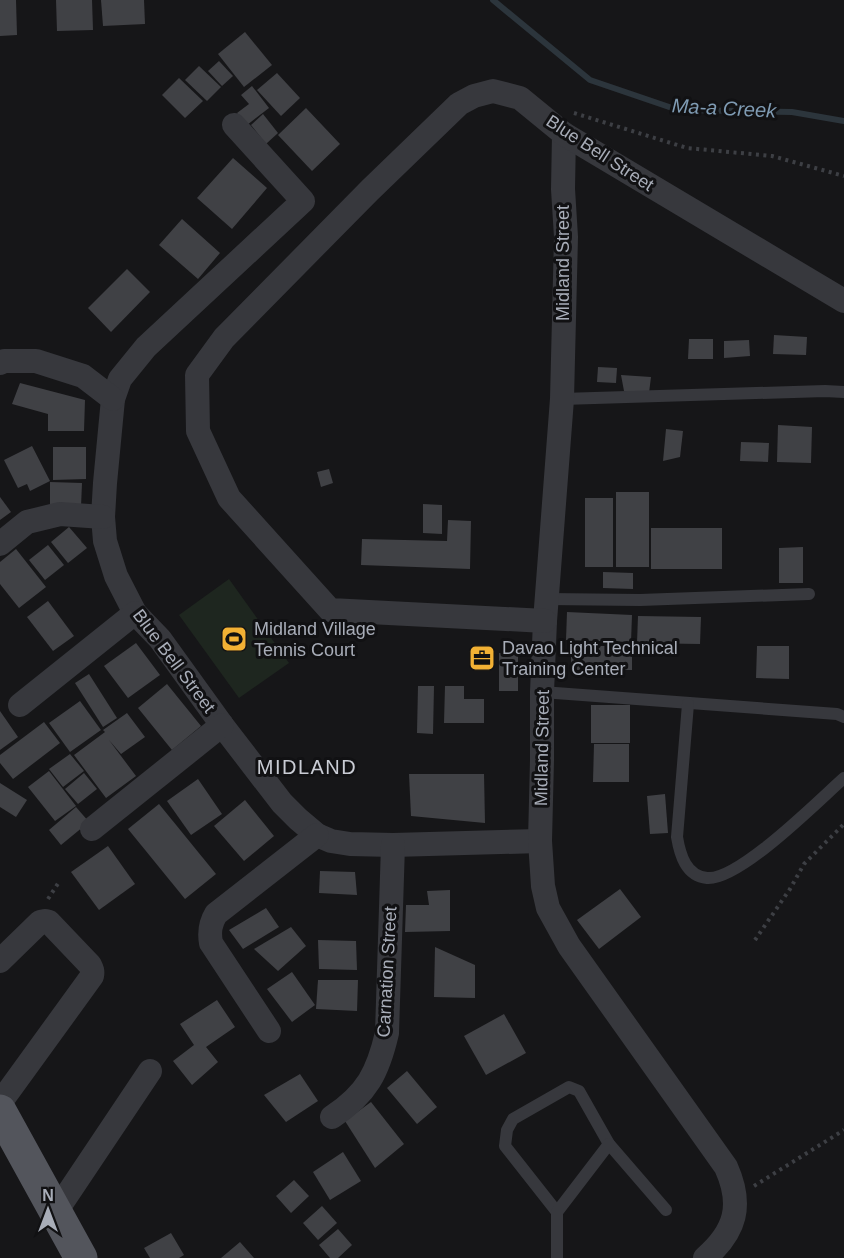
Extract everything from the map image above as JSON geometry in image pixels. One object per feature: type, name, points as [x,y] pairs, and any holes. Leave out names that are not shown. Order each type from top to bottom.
[{"type":"main road","points":[[0,1111],[81,1258]]},
{"type":"street","name":"Blue Bell Street","points":[[546,610],[330,610],[229,498],[198,431],[197,375],[224,338],[370,190],[459,104],[474,96],[493,91],[520,98],[568,123],[844,301]]},
{"type":"street","name":"Midland Street","points":[[568,123],[563,189],[566,237],[562,399],[542,692],[540,841],[543,886],[548,908],[569,946],[726,1167],[733,1183],[736,1213],[727,1234],[705,1258]]},
{"type":"street","name":"Blue Bell Street","points":[[234,125],[303,201],[146,347],[120,379],[113,399],[103,517],[105,541],[116,576],[135,613],[160,639],[222,725],[282,802],[297,819],[317,835],[331,841],[350,844],[540,841]]},
{"type":"street","points":[[0,363],[36,361],[83,376],[113,399]]},
{"type":"street","points":[[0,544],[27,522],[60,514],[103,517]]},
{"type":"street","points":[[20,705],[135,613]]},
{"type":"street","points":[[92,829],[222,725]]},
{"type":"street","points":[[269,1031],[211,943],[209,933],[211,922],[216,914],[317,835]]},
{"type":"street","name":"Carnation Street","points":[[332,1117],[360,1095],[372,1078],[381,1058],[387,1033],[393,845]]},
{"type":"street","points":[[0,960],[40,922],[45,921],[49,922],[90,965],[93,972],[0,1103]]},
{"type":"street","points":[[56,1213],[150,1071]]},
{"type":"lane","points":[[562,399],[844,392]]},
{"type":"lane","points":[[546,610],[640,600],[809,594]]},
{"type":"lane","points":[[542,692],[837,714],[844,717]]},
{"type":"lane","points":[[688,704],[678,837],[680,852],[686,865],[696,875],[710,879],[733,871],[756,856],[844,778]]},
{"type":"lane","points":[[557,1212],[505,1146],[507,1130],[513,1119],[569,1088],[579,1091],[609,1144],[666,1210]]},
{"type":"lane","points":[[557,1258],[557,1212],[609,1144]]},
{"type":"path","points":[[568,123],[687,148],[772,156],[844,176]]},
{"type":"path","points":[[755,940],[804,864],[844,824]]},
{"type":"path","points":[[735,1198],[844,1130]]},
{"type":"shaded area","name":"Midland Village Tennis Court","points":[[229,579],[289,663],[239,698],[179,615]]},
{"type":"building","points":[[0,0],[16,0],[17,35],[0,36]]},
{"type":"building","points":[[56,0],[92,0],[93,30],[57,31]]},
{"type":"building","points":[[101,0],[144,0],[145,24],[103,26]]},
{"type":"building","points":[[245,32],[272,65],[244,87],[218,54]]},
{"type":"building","points":[[219,61],[233,76],[222,86],[208,71]]},
{"type":"building","points":[[199,66],[221,87],[207,101],[185,80]]},
{"type":"building","points":[[277,73],[300,98],[281,116],[257,90]]},
{"type":"building","points":[[179,78],[203,101],[185,118],[162,95]]},
{"type":"building","points":[[252,86],[269,108],[247,125],[237,113],[249,104],[241,95]]},
{"type":"building","points":[[306,108],[340,144],[312,171],[278,135]]},
{"type":"building","points":[[263,114],[278,133],[266,144],[251,125]]},
{"type":"building","points":[[233,158],[267,188],[232,229],[197,198]]},
{"type":"building","points":[[182,219],[220,253],[198,279],[159,245]]},
{"type":"building","points":[[127,269],[150,292],[111,332],[88,308]]},
{"type":"building","points":[[774,335],[807,337],[806,355],[773,354]]},
{"type":"building","points":[[689,339],[713,339],[713,359],[688,359]]},
{"type":"building","points":[[749,340],[750,356],[724,358],[724,341]]},
{"type":"building","points":[[598,367],[617,368],[616,383],[597,382]]},
{"type":"building","points":[[621,375],[651,377],[649,393],[624,391]]},
{"type":"building","points":[[20,383],[85,400],[84,431],[48,431],[48,414],[12,404]]},
{"type":"building","points":[[778,425],[812,427],[811,463],[777,462]]},
{"type":"building","points":[[666,429],[683,431],[680,457],[663,461]]},
{"type":"building","points":[[741,442],[769,443],[768,462],[740,461]]},
{"type":"building","points":[[32,446],[50,481],[30,491],[27,484],[18,488],[4,460]]},
{"type":"building","points":[[53,447],[86,447],[86,479],[53,480]]},
{"type":"building","points":[[329,469],[333,483],[321,487],[317,472]]},
{"type":"building","points":[[50,482],[82,483],[81,507],[50,505]]},
{"type":"building","points":[[616,492],[649,492],[649,567],[616,567]]},
{"type":"building","points":[[0,497],[11,512],[0,520]]},
{"type":"building","points":[[585,498],[613,498],[613,567],[585,567]]},
{"type":"building","points":[[423,504],[442,505],[442,534],[423,533]]},
{"type":"building","points":[[448,520],[471,521],[470,569],[361,565],[362,539],[447,541]]},
{"type":"building","points":[[69,527],[87,548],[68,563],[51,542]]},
{"type":"building","points":[[651,528],[722,528],[722,569],[651,569]]},
{"type":"building","points":[[48,545],[64,565],[45,580],[29,560]]},
{"type":"building","points":[[803,547],[803,583],[779,583],[779,548]]},
{"type":"building","points":[[16,549],[46,587],[19,608],[0,584],[0,562]]},
{"type":"building","points":[[603,572],[633,573],[633,589],[603,588]]},
{"type":"building","points":[[48,601],[74,636],[53,651],[27,617]]},
{"type":"building","points":[[567,612],[632,615],[631,642],[566,640]]},
{"type":"building","points":[[638,616],[701,617],[700,644],[637,643]]},
{"type":"building","points":[[136,643],[160,675],[128,698],[104,666]]},
{"type":"building","points":[[571,646],[632,646],[632,670],[571,670]]},
{"type":"building","points":[[757,646],[789,646],[789,679],[756,678]]},
{"type":"building","points":[[499,653],[518,654],[518,691],[499,691]]},
{"type":"building","points":[[89,674],[117,718],[103,727],[75,683]]},
{"type":"building","points":[[167,684],[201,726],[172,750],[138,708]]},
{"type":"building","points":[[418,686],[434,686],[433,734],[417,733]]},
{"type":"building","points":[[445,686],[464,686],[464,699],[484,699],[484,723],[444,723]]},
{"type":"building","points":[[80,701],[101,730],[70,752],[49,723]]},
{"type":"building","points":[[591,705],[630,705],[630,743],[591,743]]},
{"type":"building","points":[[0,711],[18,737],[0,750]]},
{"type":"building","points":[[127,713],[145,737],[121,754],[109,740],[136,776],[106,798],[74,755]]},
{"type":"building","points":[[44,722],[60,743],[13,779],[0,763],[0,755]]},
{"type":"building","points":[[594,744],[629,744],[629,782],[593,782]]},
{"type":"building","points":[[70,754],[84,771],[63,787],[49,769]]},
{"type":"building","points":[[49,771],[76,806],[55,821],[28,787]]},
{"type":"building","points":[[84,773],[97,789],[78,804],[65,789]]},
{"type":"building","points":[[409,774],[484,774],[485,823],[411,816]]},
{"type":"building","points":[[198,779],[222,814],[191,835],[167,801]]},
{"type":"building","points":[[0,783],[27,800],[16,817],[0,807]]},
{"type":"building","points":[[665,794],[668,833],[650,834],[647,796]]},
{"type":"building","points":[[245,800],[274,836],[244,861],[214,826]]},
{"type":"building","points":[[159,804],[216,874],[185,899],[128,829]]},
{"type":"building","points":[[76,807],[89,822],[61,845],[49,830]]},
{"type":"building","points":[[108,846],[135,884],[99,910],[71,872]]},
{"type":"building","points":[[320,871],[355,872],[357,895],[319,893]]},
{"type":"building","points":[[620,889],[641,917],[599,949],[577,920]]},
{"type":"building","points":[[450,890],[450,931],[405,932],[406,905],[429,905],[427,891]]},
{"type":"building","points":[[266,908],[279,927],[243,949],[229,930]]},
{"type":"building","points":[[291,927],[306,946],[278,971],[254,949]]},
{"type":"building","points":[[318,940],[356,941],[357,970],[319,969]]},
{"type":"building","points":[[435,947],[475,965],[475,998],[434,997]]},
{"type":"building","points":[[292,972],[315,1005],[292,1022],[267,989]]},
{"type":"building","points":[[318,980],[358,980],[357,1011],[316,1009]]},
{"type":"building","points":[[217,1000],[235,1027],[206,1047],[218,1062],[192,1085],[173,1061],[194,1045],[180,1024]]},
{"type":"building","points":[[504,1014],[526,1053],[486,1075],[464,1036]]},
{"type":"building","points":[[407,1071],[437,1107],[417,1124],[387,1088]]},
{"type":"building","points":[[300,1074],[318,1101],[286,1122],[264,1095]]},
{"type":"building","points":[[371,1102],[404,1144],[375,1168],[345,1121]]},
{"type":"building","points":[[343,1152],[361,1181],[330,1200],[313,1172]]},
{"type":"building","points":[[294,1180],[309,1196],[291,1213],[276,1196]]},
{"type":"building","points":[[322,1206],[337,1223],[318,1240],[303,1223]]},
{"type":"building","points":[[338,1229],[352,1245],[338,1258],[330,1258],[319,1245]]},
{"type":"building","points":[[171,1233],[184,1255],[179,1258],[150,1258],[144,1248]]},
{"type":"building","points":[[240,1242],[254,1258],[221,1258]]},
{"type":"waterway","name":"Ma-a Creek","points":[[493,0],[590,80],[678,110],[792,112],[844,121]]},
{"type":"place","name":"Midland Village Tennis Court","points":[[234,639]]},
{"type":"place","name":"Davao Light Technical Training Center","points":[[482,658]]},
{"type":"district","name":"MIDLAND","points":[[307,767]]}]
